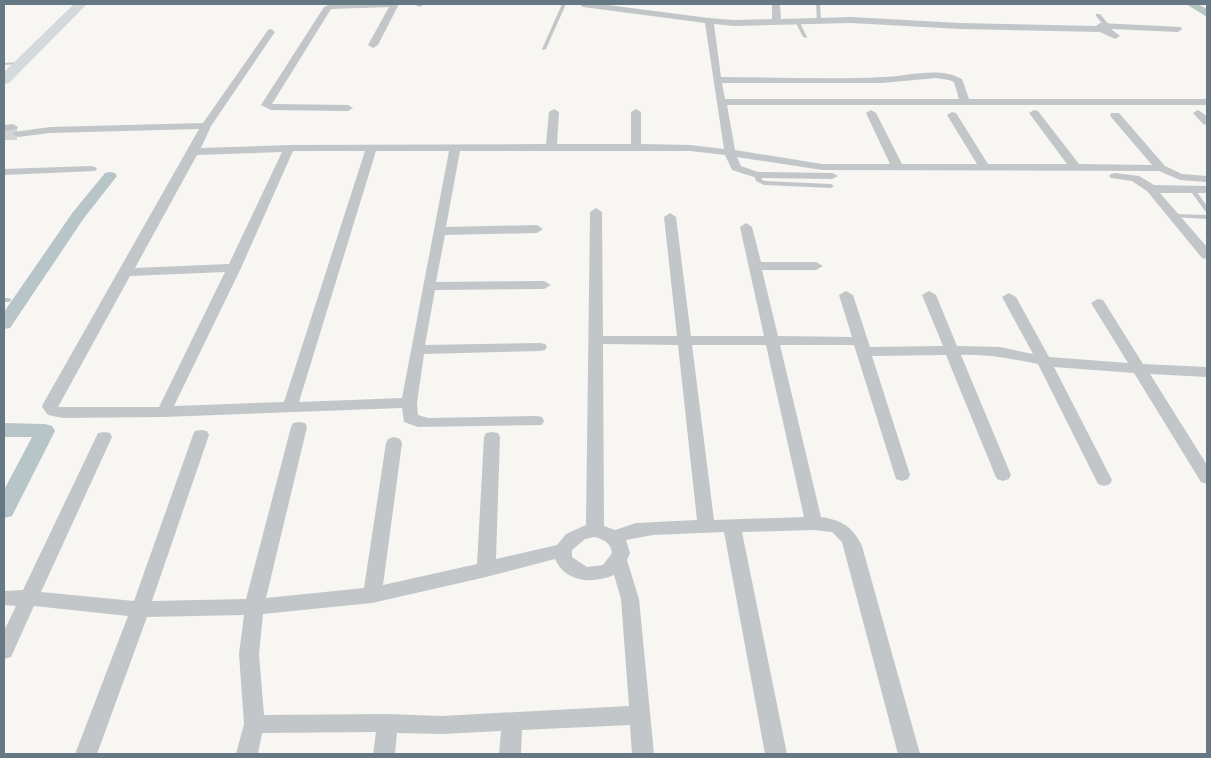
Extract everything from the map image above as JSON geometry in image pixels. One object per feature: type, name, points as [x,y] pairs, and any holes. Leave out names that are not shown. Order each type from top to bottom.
[{"type":"street","points":[[4,80],[81,4]]},
{"type":"street","points":[[348,108],[271,107],[266,105],[328,7],[337,4],[390,4]]},
{"type":"street","points":[[373,45],[395,4]]},
{"type":"street","points":[[583,4],[709,21],[797,22],[872,19],[969,25],[1178,28]]},
{"type":"street","points":[[776,4],[777,22]]},
{"type":"street","points":[[850,20],[960,26],[1100,29],[1108,31],[1114,36]]},
{"type":"street","points":[[709,21],[721,102],[730,149],[736,168],[748,173],[757,174],[950,177],[1114,176],[1135,178],[1152,189],[1206,251]]},
{"type":"street","points":[[271,32],[206,126],[50,407],[53,411],[63,413],[164,412],[409,403]]},
{"type":"street","points":[[717,80],[883,80],[943,76],[959,81],[965,102]]},
{"type":"street","points":[[721,102],[1207,102]]},
{"type":"street","points":[[551,147],[554,112]]},
{"type":"street","points":[[636,112],[636,147]]},
{"type":"street","points":[[871,113],[898,168]]},
{"type":"street","points":[[1034,113],[1075,167]]},
{"type":"street","points":[[1198,113],[1207,122]]},
{"type":"street","points":[[952,115],[985,168]]},
{"type":"street","points":[[1115,115],[1161,168],[1180,177],[1207,179]]},
{"type":"street","points":[[11,131],[206,126]]},
{"type":"street","points":[[193,152],[288,148],[636,147],[730,149],[822,167],[1161,168]]},
{"type":"street","points":[[164,412],[234,268],[288,148]]},
{"type":"street","points":[[290,407],[371,148]]},
{"type":"street","points":[[455,148],[417,350],[409,403],[410,418],[418,422],[536,421]]},
{"type":"street","points":[[4,172],[91,169]]},
{"type":"street","points":[[1152,189],[1207,189]]},
{"type":"street","points":[[595,530],[596,212]]},
{"type":"street","points":[[670,217],[706,526]]},
{"type":"street","points":[[746,227],[814,523]]},
{"type":"street","points":[[440,231],[537,229]]},
{"type":"street","points":[[756,266],[816,266]]},
{"type":"street","points":[[125,272],[234,268]]},
{"type":"street","points":[[429,286],[544,285]]},
{"type":"street","points":[[846,295],[902,475]]},
{"type":"street","points":[[929,295],[1003,475]]},
{"type":"street","points":[[1009,297],[1044,361],[1104,480]]},
{"type":"street","points":[[1098,303],[1207,478]]},
{"type":"street","points":[[596,340],[772,339],[862,346],[1000,352],[1044,361],[1140,370],[1207,372]]},
{"type":"street","points":[[417,350],[540,347]]},
{"type":"street","points":[[247,754],[254,724],[249,654],[254,607],[299,427]]},
{"type":"street","points":[[86,754],[140,609],[201,435]]},
{"type":"street","points":[[4,651],[104,437]]},
{"type":"street","points":[[486,570],[492,437]]},
{"type":"street","points":[[372,595],[394,443]]},
{"type":"street","points":[[615,537],[644,529],[814,523],[836,526],[849,535],[909,754]]},
{"type":"street","points":[[732,526],[776,754]]},
{"type":"street","points":[[595,530],[606,532],[615,537],[620,544],[622,553],[619,562],[607,572],[590,575],[579,573],[570,567],[564,559],[563,550],[567,542],[574,535],[584,531],[595,530]]},
{"type":"street","points":[[4,598],[29,598],[140,609],[254,607],[372,595],[486,570],[563,550]]},
{"type":"street","points":[[619,562],[630,599],[643,754]]},
{"type":"street","points":[[254,724],[388,723],[442,725],[512,723],[640,715]]},
{"type":"street","points":[[384,754],[388,723]]},
{"type":"street","points":[[510,754],[512,723]]},
{"type":"lane","points":[[544,49],[564,4]]},
{"type":"lane","points":[[818,4],[819,21]]},
{"type":"lane","points":[[1098,15],[1108,27]]},
{"type":"lane","points":[[797,22],[805,37]]},
{"type":"lane","points":[[4,64],[19,64]]},
{"type":"lane","points":[[757,174],[759,181],[764,182],[831,186]]},
{"type":"lane","points":[[1192,189],[1207,210]]},
{"type":"lane","points":[[1175,216],[1207,217]]},
{"type":"waterway","points":[[1191,4],[1207,14]]},
{"type":"waterway","points":[[4,324],[78,215],[110,176]]},
{"type":"waterway","points":[[4,430],[45,431],[4,510]]},
{"type":"tunnel","points":[[5,134],[18,134]]}]
